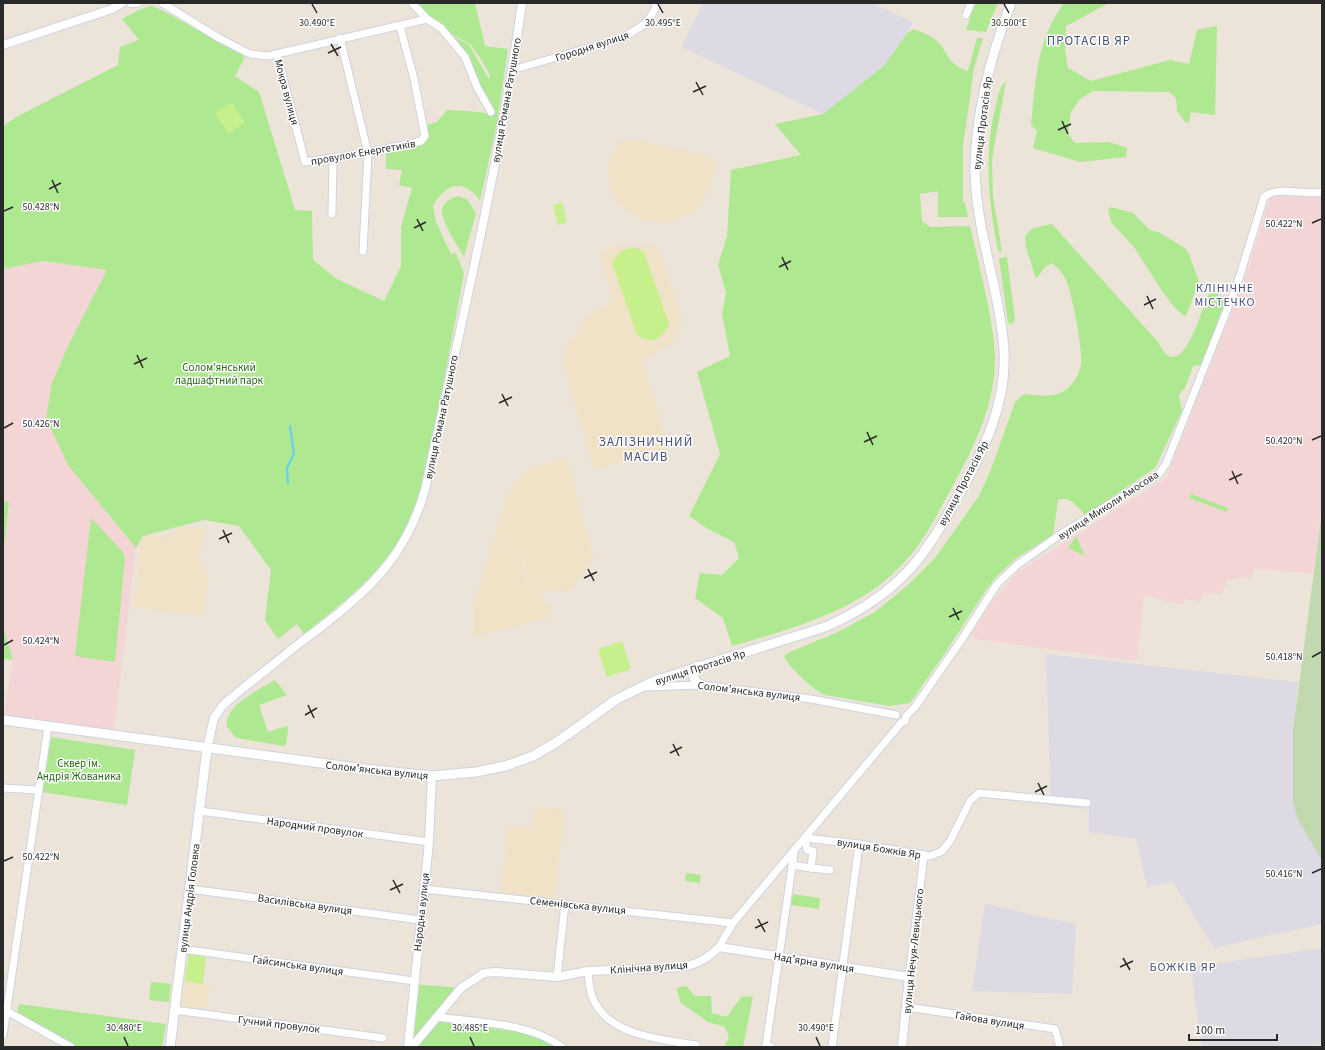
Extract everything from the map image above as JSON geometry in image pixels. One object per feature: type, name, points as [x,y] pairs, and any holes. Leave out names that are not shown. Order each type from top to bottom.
[{"type":"main road","name":"вулиця Протасів Яр","points":[[640,687],[697,666],[825,627],[850,616],[880,596],[908,571],[929,545],[982,450],[993,423],[1001,392],[1004,353],[999,313],[977,200],[975,167],[979,130],[988,75],[998,36],[1011,3]]},
{"type":"main road","points":[[697,666],[693,675],[696,682],[701,685]]},
{"type":"main road","name":"Соломʼянська вулиця","points":[[3,720],[207,749],[432,776],[497,768],[533,756],[557,742],[617,699],[640,687]]},
{"type":"main road","name":"вулиця Андрія Головка","points":[[170,1047],[207,749]]},
{"type":"street","points":[[3,45],[112,9],[122,3]]},
{"type":"street","points":[[131,3],[137,3]]},
{"type":"street","name":"Мокра вулиця","points":[[162,3],[219,38],[250,54],[268,56],[277,54],[305,162]]},
{"type":"street","points":[[412,3],[427,19],[441,28],[465,57],[476,87],[491,112]]},
{"type":"street","name":"вулиця Романа Ратушного","points":[[207,749],[214,718],[223,705],[357,597],[388,564],[410,530],[425,490],[490,190],[512,70],[522,3]]},
{"type":"street","name":"Городня вулиця","points":[[512,70],[622,38],[634,32],[647,22],[658,3]]},
{"type":"street","points":[[966,15],[971,3]]},
{"type":"street","points":[[277,54],[340,38],[427,19]]},
{"type":"street","name":"провулок Енергетиків","points":[[305,162],[368,153],[421,141],[425,136],[414,79],[400,26]]},
{"type":"street","points":[[340,38],[368,153],[362,251]]},
{"type":"street","points":[[332,214],[333,158]]},
{"type":"street","name":"вулиця Миколи Амосова","points":[[906,716],[915,706],[958,645],[997,584],[1017,565],[1061,534],[1159,474],[1166,464],[1238,282],[1264,197],[1268,193],[1278,190],[1316,194],[1322,192]]},
{"type":"street","name":"Соломʼянська вулиця","points":[[640,687],[701,685],[811,699],[896,715]]},
{"type":"street","points":[[902,712],[906,716],[905,721],[901,723],[897,720],[896,715],[902,712]]},
{"type":"street","name":"Клінічна вулиця","points":[[412,1047],[461,988],[484,974],[496,972],[557,976],[588,971],[684,967],[697,964],[708,958],[719,947],[733,923],[901,723]]},
{"type":"street","points":[[3,1035],[5,1010],[48,727]]},
{"type":"street","name":"Народна вулиця","points":[[408,1047],[429,842],[432,776]]},
{"type":"street","points":[[3,788],[38,790]]},
{"type":"street","name":"вулиця Божків Яр","points":[[805,838],[859,844],[930,856],[942,851],[952,837],[970,801],[979,793],[1087,803]]},
{"type":"street","name":"Народний провулок","points":[[200,811],[429,842]]},
{"type":"street","points":[[805,838],[807,850],[813,851],[811,868]]},
{"type":"street","points":[[832,1047],[859,844]]},
{"type":"street","points":[[768,1046],[778,956],[794,852]]},
{"type":"street","name":"вулиця Нечуя-Левицького","points":[[902,1047],[924,855]]},
{"type":"street","points":[[792,865],[830,870]]},
{"type":"street","name":"Семенівська вулиця","points":[[424,888],[733,923]]},
{"type":"street","name":"Василівська вулиця","points":[[190,889],[420,920]]},
{"type":"street","points":[[557,976],[565,904]]},
{"type":"street","name":"Надʼярна вулиця","points":[[719,947],[909,977]]},
{"type":"street","name":"Гайсинська вулиця","points":[[182,949],[414,981]]},
{"type":"street","points":[[588,971],[592,995],[600,1012],[618,1026],[634,1032],[696,1045]]},
{"type":"street","name":"Гайова вулиця","points":[[907,1007],[1055,1029],[1060,1047]]},
{"type":"street","points":[[5,1010],[71,1047]]},
{"type":"street","name":"Гучний провулок","points":[[174,1010],[383,1038]]},
{"type":"street","points":[[437,1017],[527,1030],[550,1038],[562,1047]]},
{"type":"shaded area","points":[[703,3],[872,3],[913,22],[887,64],[823,114],[682,47]]},
{"type":"shaded area","points":[[639,139],[652,144],[710,156],[717,165],[710,188],[695,212],[664,224],[642,220],[627,211],[612,194],[607,166],[619,142]]},
{"type":"shaded area","points":[[1271,195],[1322,195],[1322,509],[1313,574],[1254,569],[1251,579],[1242,577],[1228,580],[1222,594],[1205,593],[1199,602],[1185,598],[1183,605],[1144,595],[1137,661],[976,639],[971,635],[993,600],[1018,572],[1166,478],[1244,281]]},
{"type":"shaded area","points":[[615,246],[657,246],[683,318],[674,341],[643,361],[669,449],[594,470],[563,363],[566,349],[590,314],[613,301],[600,251]]},
{"type":"shaded area","points":[[43,261],[107,270],[68,346],[68,465],[136,548],[114,730],[3,715],[13,660],[3,627],[3,558],[9,503],[3,501],[3,269]]},
{"type":"shaded area","points":[[567,457],[594,559],[569,591],[547,590],[540,595],[536,584],[529,583],[522,556],[493,539],[507,497],[521,474],[532,468]]},
{"type":"shaded area","points":[[183,526],[205,529],[199,559],[209,578],[203,616],[133,607],[142,534],[165,538]]},
{"type":"shaded area","points":[[493,540],[521,557],[528,585],[535,585],[539,595],[554,609],[546,619],[473,636],[473,609]]},
{"type":"shaded area","points":[[1046,654],[1298,682],[1293,730],[1298,820],[1322,860],[1322,924],[1214,948],[1173,882],[1147,887],[1136,839],[1089,832],[1089,809],[1051,806]]},
{"type":"shaded area","points":[[535,807],[565,810],[554,901],[500,895],[508,825],[532,828]]},
{"type":"shaded area","points":[[985,904],[1076,924],[1072,994],[972,991]]},
{"type":"shaded area","points":[[1322,948],[1322,1044],[1297,1047],[1201,1047],[1191,967]]},
{"type":"shaded area","points":[[189,952],[207,954],[203,983],[210,985],[206,1012],[181,1008]]},
{"type":"green space","name":"Солом'янський ладшафтний парк","points":[[412,3],[475,3],[485,46],[508,49],[497,123],[480,201],[468,189],[462,186],[455,186],[443,192],[433,206],[436,222],[451,254],[456,253],[464,273],[434,430],[415,509],[399,541],[368,579],[330,613],[304,634],[297,624],[278,639],[265,620],[271,570],[239,526],[204,520],[143,536],[136,548],[68,465],[46,418],[52,383],[68,346],[107,270],[43,261],[3,269],[3,126],[18,116],[118,65],[120,47],[139,40],[122,19],[140,9],[151,6],[156,8],[243,55],[244,59],[235,76],[259,92],[295,210],[312,211],[313,260],[337,279],[384,301],[401,266],[401,227],[412,188],[399,185],[402,170],[386,169],[386,150],[422,142],[426,125],[437,122],[447,110],[480,112],[493,115],[495,110],[478,86],[466,56],[444,31],[469,45],[489,79],[490,75],[471,45],[441,28]]},
{"type":"green space","points":[[975,3],[998,3],[986,32],[966,30]]},
{"type":"green space","points":[[1064,3],[1109,3],[1066,26],[1065,50],[1068,68],[1091,81],[1170,60],[1189,64],[1197,30],[1217,26],[1215,115],[1191,112],[1189,123],[1185,122],[1177,111],[1176,98],[1169,92],[1093,91],[1080,99],[1071,112],[1068,134],[1075,143],[1109,142],[1127,148],[1126,157],[1080,162],[1033,148],[1037,131],[1031,125],[1039,61],[1048,32]]},
{"type":"green space","points":[[914,29],[935,39],[952,62],[968,71],[977,38],[983,38],[974,68],[963,146],[963,202],[965,203],[968,217],[938,217],[938,191],[920,194],[922,221],[930,227],[970,226],[989,309],[994,342],[994,377],[985,416],[969,454],[929,529],[914,551],[891,575],[865,595],[833,612],[783,631],[732,646],[723,618],[695,598],[700,573],[722,575],[739,558],[734,542],[708,529],[689,516],[720,454],[697,372],[730,356],[722,314],[726,292],[718,265],[727,236],[731,170],[801,155],[775,124],[823,114],[885,65],[907,33]]},
{"type":"green space","points":[[1006,81],[992,159],[993,196],[1002,252],[998,251],[992,214],[989,160],[992,123],[998,95],[1000,89]]},
{"type":"green space","points":[[231,102],[245,122],[229,134],[215,113]]},
{"type":"green space","points":[[458,196],[467,199],[476,213],[464,257],[442,214],[444,204]]},
{"type":"green space","points":[[562,202],[567,222],[558,225],[553,205]]},
{"type":"green space","points":[[1110,207],[1133,213],[1150,230],[1160,233],[1185,248],[1189,254],[1199,282],[1186,316],[1174,307],[1134,247],[1111,222],[1108,210]]},
{"type":"green space","points":[[1052,224],[1158,342],[1167,355],[1175,357],[1182,352],[1188,344],[1210,292],[1213,291],[1226,300],[1202,365],[1193,366],[1185,388],[1179,396],[1182,411],[1155,468],[1087,514],[1084,514],[1069,500],[1058,500],[1053,535],[1015,559],[996,577],[910,703],[890,706],[820,693],[802,678],[784,656],[790,652],[838,632],[875,612],[908,585],[935,558],[979,496],[992,467],[1015,402],[1024,394],[1048,396],[1060,393],[1072,384],[1080,370],[1081,357],[1079,335],[1066,280],[1052,263],[1045,267],[1036,279],[1026,247],[1025,236],[1033,228]]},
{"type":"green space","points":[[636,248],[644,252],[669,324],[660,337],[652,340],[647,340],[637,335],[612,263],[616,256],[621,252]]},
{"type":"green space","points":[[1007,257],[1015,320],[1012,324],[1008,323],[999,258]]},
{"type":"green space","points":[[1191,494],[1228,508],[1227,512],[1189,498]]},
{"type":"green space","points":[[3,501],[9,502],[3,558]]},
{"type":"green space","points":[[1322,511],[1322,860],[1298,820],[1293,802],[1293,730]]},
{"type":"green space","points":[[91,518],[122,551],[125,558],[115,662],[75,656]]},
{"type":"green space","points":[[1076,536],[1085,556],[1068,548]]},
{"type":"green space","points":[[3,627],[13,660],[3,659]]},
{"type":"green space","points":[[622,641],[631,669],[607,677],[598,649]]},
{"type":"green space","points":[[275,680],[287,695],[259,705],[268,732],[287,726],[288,730],[286,744],[284,746],[236,738],[227,727],[227,719],[231,712],[236,705],[252,693]]},
{"type":"green space","name":"Сквер ім. Андрія Жованика","points":[[51,737],[135,750],[127,805],[42,792]]},
{"type":"green space","points":[[686,873],[701,875],[700,883],[685,881]]},
{"type":"green space","points":[[793,894],[820,898],[819,909],[791,905]]},
{"type":"green space","points":[[189,952],[206,954],[203,984],[185,981]]},
{"type":"green space","points":[[151,982],[171,984],[169,1002],[149,1000]]},
{"type":"green space","points":[[413,984],[461,988],[412,1047]]},
{"type":"green space","points":[[686,986],[695,996],[711,996],[712,1013],[727,1017],[742,996],[753,997],[743,1047],[724,1047],[729,1037],[725,1027],[708,1022],[681,1003],[676,988]]},
{"type":"green space","points":[[19,1004],[166,1024],[162,1047],[75,1047],[17,1014]]},
{"type":"green space","points":[[438,1021],[532,1034],[558,1047],[417,1047]]},
{"type":"waterway","points":[[288,483],[287,468],[294,454],[290,426]]},
{"type":"district","name":"ПРОТАСІВ ЯР","points":[[1089,40]]},
{"type":"district","name":"КЛІНІЧНЕ МІСТЕЧКО","points":[[1225,295]]},
{"type":"district","name":"ЗАЛІЗНИЧНИЙ МАСИВ","points":[[646,448]]},
{"type":"district","name":"БОЖКІВ ЯР","points":[[1183,967]]}]
